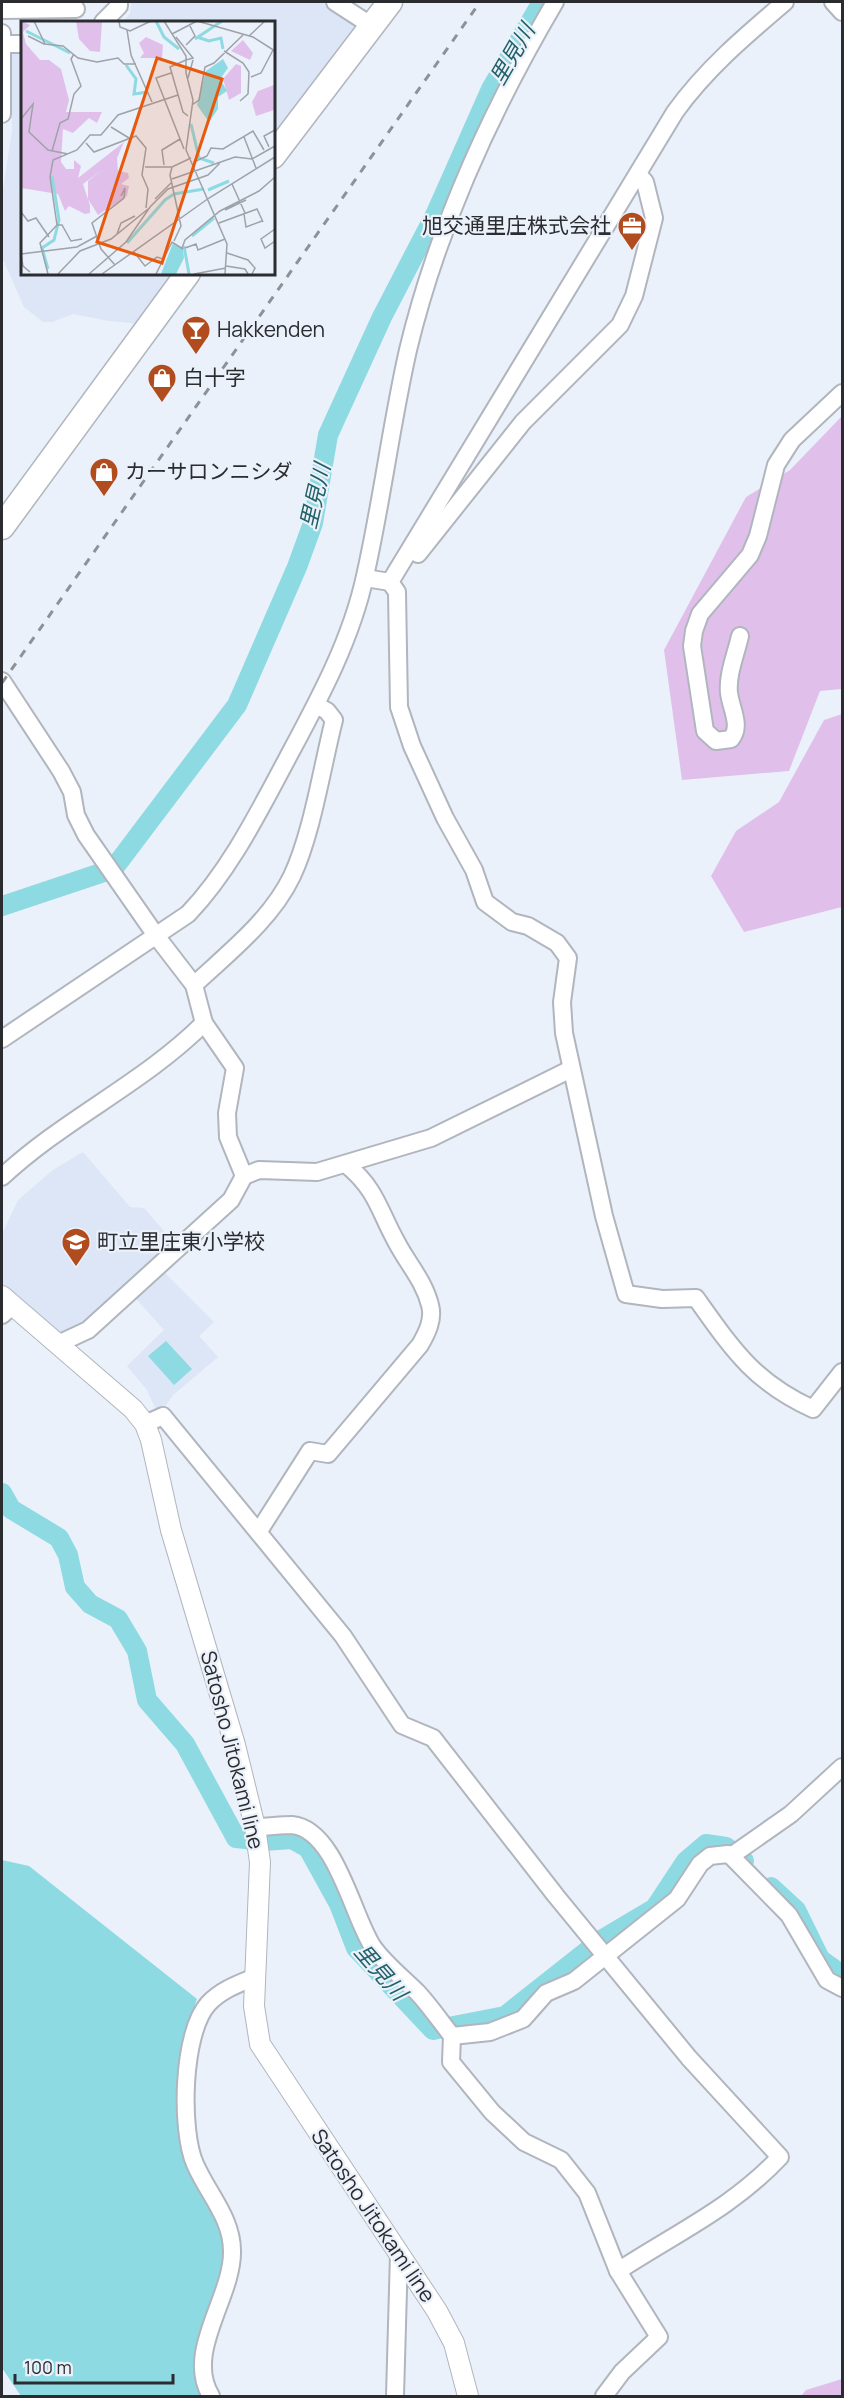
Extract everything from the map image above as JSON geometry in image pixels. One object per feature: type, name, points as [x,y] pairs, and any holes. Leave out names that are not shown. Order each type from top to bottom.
[{"type":"highway","points":[[274,155],[390,2]]},
{"type":"highway","points":[[2,527],[187,274]]},
{"type":"main road","name":"Satosho Jitokami line","points":[[5,1306],[58,1344],[133,1409],[144,1424],[151,1440],[171,1530],[235,1745],[257,1836],[254,2006],[260,2044],[447,2329],[468,2397]]},
{"type":"street","points":[[104,21],[119,6],[119,2]]},
{"type":"street","points":[[335,2],[372,26]]},
{"type":"street","points":[[2,1039],[156,937],[188,914],[211,890],[268,794],[316,705],[353,619],[365,578],[408,350],[440,245],[498,109],[555,2]]},
{"type":"street","points":[[785,2],[729,49],[694,86],[638,174],[394,587],[399,706],[412,746],[445,818],[474,870],[485,902],[512,922],[528,926],[557,943],[568,957],[561,1015],[604,1216],[626,1294],[662,1299],[696,1298],[747,1366],[768,1385],[813,1409],[843,1372]]},
{"type":"street","points":[[833,2],[843,12]]},
{"type":"street","points":[[2,10],[76,9]]},
{"type":"street","points":[[2,33],[2,114]]},
{"type":"street","points":[[2,44],[21,44]]},
{"type":"street","points":[[394,587],[488,463],[523,422],[625,318],[634,296],[654,218],[645,182],[638,174]]},
{"type":"street","points":[[740,636],[729,691],[736,733],[731,739],[717,741],[705,731],[692,646],[700,614],[750,555],[758,536],[776,465],[792,440],[843,393]]},
{"type":"street","points":[[365,578],[394,587]]},
{"type":"street","points":[[2,681],[61,771],[72,792],[76,815],[86,835],[156,937],[194,986],[204,1023],[235,1068],[227,1113],[228,1137],[244,1176]]},
{"type":"street","points":[[194,986],[252,930],[277,900],[292,876],[302,849],[334,720],[327,711],[316,705]]},
{"type":"street","points":[[2,1176],[32,1148],[183,1045],[204,1023]]},
{"type":"street","points":[[58,1344],[77,1336],[97,1322],[231,1200],[244,1176],[260,1170],[317,1172],[347,1165],[431,1138],[572,1069]]},
{"type":"street","points":[[259,1531],[310,1451],[328,1454],[420,1345],[429,1330],[431,1306],[417,1275],[396,1243],[366,1181],[347,1165]]},
{"type":"street","points":[[144,1424],[163,1416],[343,1636],[402,1725],[433,1738],[556,1896],[689,2058],[780,2157],[755,2184],[692,2228],[661,2243],[618,2271]]},
{"type":"street","points":[[731,1856],[791,1814],[843,1767]]},
{"type":"street","points":[[257,1836],[292,1826],[301,1828],[319,1842],[342,1877],[374,1950],[420,1996],[452,2035],[451,2062],[492,2112],[524,2142],[561,2160],[588,2193],[618,2271],[659,2337],[622,2372],[604,2397]]},
{"type":"street","points":[[452,2035],[490,2032],[523,2019],[546,1993],[574,1981],[605,1954],[648,1924],[677,1899],[700,1864],[710,1856],[728,1854],[731,1856],[789,1915],[827,1980],[843,1988]]},
{"type":"street","points":[[211,2397],[205,2386],[208,2330],[228,2279],[232,2260],[232,2235],[194,2162],[186,2110],[186,2070],[192,2042],[207,2006],[228,1988],[255,1977]]},
{"type":"street","points":[[395,2397],[399,2254]]},
{"type":"shaded area","points":[[131,2],[321,2],[356,24],[274,138],[274,21],[123,21],[130,14]]},
{"type":"shaded area","points":[[11,52],[21,53],[21,274],[175,274],[140,324],[73,314],[52,322],[43,322],[24,307],[2,257],[2,196],[12,130]]},
{"type":"shaded area","points":[[842,416],[842,689],[820,691],[789,771],[682,780],[664,650],[746,497],[790,470]]},
{"type":"shaded area","points":[[842,714],[842,907],[744,932],[711,876],[736,831],[779,802],[824,720]]},
{"type":"shaded area","name":"町立里庄東小学校","points":[[83,1152],[130,1207],[144,1208],[176,1245],[77,1333],[59,1339],[2,1289],[2,1234],[18,1200],[53,1170]]},
{"type":"shaded area","name":"町立里庄東小学校","points":[[160,1268],[214,1322],[199,1336],[218,1357],[173,1395],[162,1411],[157,1412],[147,1390],[127,1366],[164,1330],[132,1294]]},
{"type":"shaded area","points":[[842,2379],[842,2396],[801,2396],[806,2390]]},
{"type":"water","points":[[166,1341],[192,1369],[174,1385],[148,1356]]},
{"type":"water","points":[[2,1860],[29,1866],[197,1999],[191,2016],[194,2020],[183,2121],[223,2223],[225,2245],[223,2288],[205,2396],[21,2396],[2,2368]]},
{"type":"waterway","name":"里見川","points":[[2,906],[104,872],[117,864],[237,705],[297,567],[313,523],[328,435],[382,317],[436,213],[491,89],[542,2]]},
{"type":"waterway","name":"里見川","points":[[2,1493],[11,1509],[59,1538],[68,1555],[75,1587],[90,1604],[118,1619],[137,1651],[147,1700],[185,1744],[236,1838],[264,1841],[292,1839],[308,1848],[339,1904],[356,1948],[433,2030],[505,2016],[601,1940],[655,1908],[686,1861],[706,1844],[726,1847],[744,1861]]},
{"type":"waterway","name":"里見川","points":[[771,1887],[796,1910],[820,1959],[842,1975]]},
{"type":"railway","points":[[2,683],[480,2]]},
{"type":"place","name":"旭交通里庄株式会社","points":[[632,252]]},
{"type":"place","name":"Hakkenden","points":[[196,356]]},
{"type":"place","name":"白十字","points":[[162,404]]},
{"type":"place","name":"カーサロンニシダ","points":[[104,498]]},
{"type":"place","name":"町立里庄東小学校","points":[[76,1268]]}]
